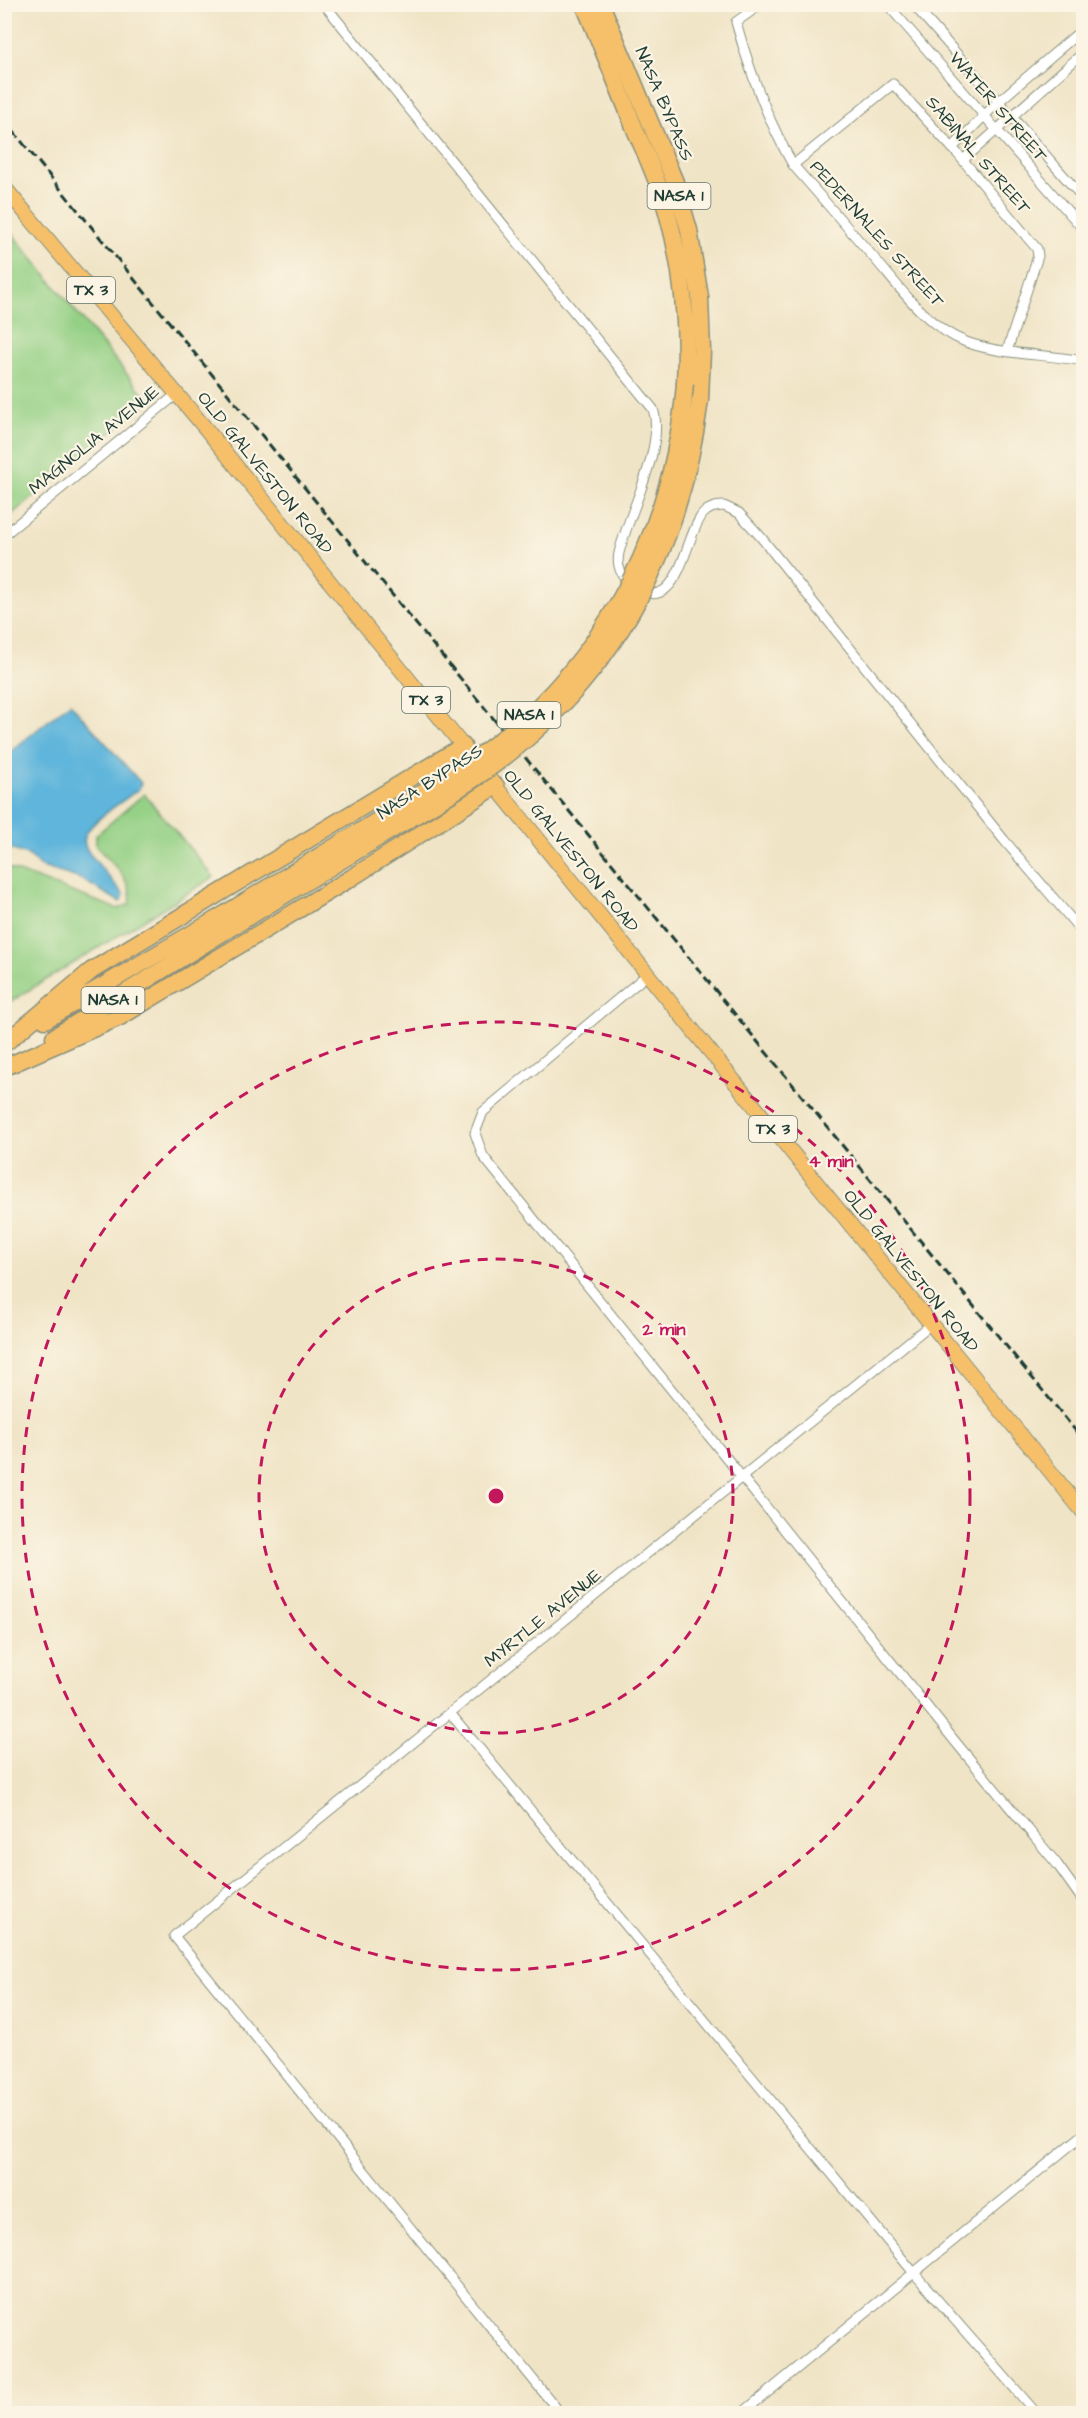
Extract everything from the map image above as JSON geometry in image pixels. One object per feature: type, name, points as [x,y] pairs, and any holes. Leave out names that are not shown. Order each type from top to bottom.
[{"type":"highway","name":"NASA BYPASS","points":[[5,1067],[461,769],[517,726],[559,686],[607,622],[628,587],[652,534],[674,463],[686,383],[684,296],[667,211],[584,4]]},
{"type":"highway","name":"NASA BYPASS","points":[[4,1044],[218,927],[479,776],[532,735],[571,695],[614,640],[656,566],[683,491],[692,456],[700,400],[702,351],[700,297],[689,230],[675,182],[601,4]]},
{"type":"highway","points":[[4,1044],[91,971],[463,746]]},
{"type":"highway","points":[[5,1067],[120,1017],[351,878],[496,786]]},
{"type":"highway","points":[[315,834],[335,839],[346,848],[351,878]]},
{"type":"main road","name":"OLD GALVESTON ROAD","points":[[4,187],[177,394],[1083,1512]]},
{"type":"street","points":[[324,4],[653,409],[656,423],[653,445],[619,553],[618,561],[623,575],[636,586],[648,591],[663,590],[679,573],[698,521],[706,511],[724,506],[739,513],[1083,934]]},
{"type":"street","name":"PEDERNALES STREET","points":[[762,4],[736,22],[743,47],[782,146],[794,165],[930,320],[968,343],[1007,351],[1083,361]]},
{"type":"street","name":"WATER STREET","points":[[887,4],[1083,230]]},
{"type":"street","name":"WATER STREET","points":[[913,4],[1083,199]]},
{"type":"street","points":[[952,148],[998,102],[1083,28]]},
{"type":"street","points":[[963,160],[1083,52]]},
{"type":"street","name":"SABINAL STREET","points":[[794,165],[893,84],[963,160],[1037,249],[1038,256],[1007,351]]},
{"type":"street","name":"MAGNOLIA AVENUE","points":[[4,535],[177,394]]},
{"type":"street","points":[[648,974],[483,1112],[475,1133],[483,1156],[958,1745],[1057,1864],[1083,1902]]},
{"type":"street","name":"MYRTLE AVENUE","points":[[561,2414],[174,1936],[397,1752],[450,1713],[744,1478],[931,1324]]},
{"type":"street","points":[[450,1713],[914,2273],[1037,2414]]},
{"type":"street","points":[[741,2414],[1083,2134]]},
{"type":"green space","points":[[5,225],[149,401],[4,520]]},
{"type":"green space","points":[[144,794],[214,877],[5,1005],[5,867],[118,909],[130,904],[129,887],[120,872],[96,846],[96,835]]},
{"type":"water","points":[[70,703],[141,783],[139,789],[94,824],[84,839],[89,853],[124,895],[120,902],[81,879],[39,866],[30,856],[5,847],[5,756]]},
{"type":"railway","points":[[4,120],[1084,1441]]}]
